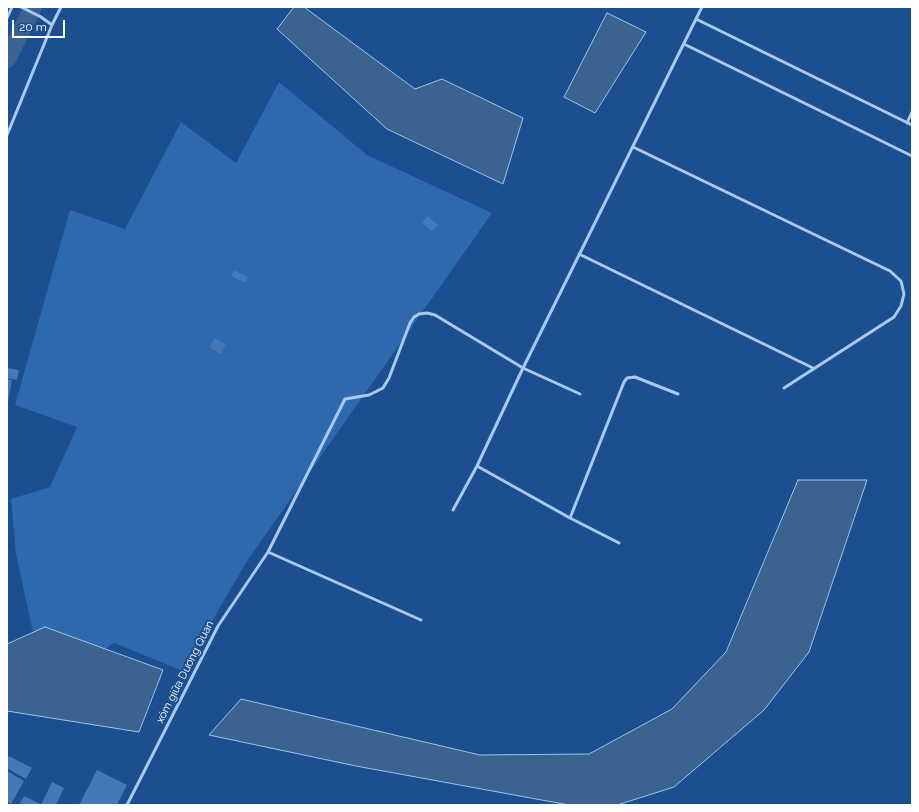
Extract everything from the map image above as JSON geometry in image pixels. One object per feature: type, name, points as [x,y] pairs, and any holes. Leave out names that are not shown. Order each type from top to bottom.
[{"type":"lane","points":[[7,18],[12,7]]},
{"type":"lane","points":[[21,7],[41,17],[52,25]]},
{"type":"lane","points":[[7,135],[52,25],[62,7]]},
{"type":"lane","points":[[453,510],[477,466],[523,368],[702,7]]},
{"type":"lane","points":[[696,19],[912,125]]},
{"type":"lane","points":[[684,44],[912,156]]},
{"type":"lane","points":[[907,122],[912,112]]},
{"type":"lane","points":[[633,147],[890,271],[901,281],[904,294],[901,306],[894,317],[784,388]]},
{"type":"lane","points":[[579,254],[814,368]]},
{"type":"lane","name":"xóm giữa Dương Quan","points":[[127,805],[218,626],[268,552],[345,399],[370,395],[383,388],[389,378],[410,323],[414,317],[427,313],[435,315],[523,368]]},
{"type":"lane","points":[[523,368],[580,394]]},
{"type":"lane","points":[[570,518],[624,382],[627,378],[635,377],[678,394]]},
{"type":"lane","points":[[477,466],[570,518],[619,543]]},
{"type":"lane","points":[[268,552],[421,620]]},
{"type":"shaded area","points":[[294,7],[304,7],[415,89],[442,79],[523,118],[503,184],[387,129],[277,29]]},
{"type":"shaded area","points":[[607,13],[646,32],[595,113],[564,97]]},
{"type":"shaded area","points":[[279,82],[367,155],[492,213],[247,561],[183,671],[114,643],[85,663],[37,651],[16,554],[11,499],[50,487],[77,427],[15,405],[70,210],[125,229],[181,122],[236,163]]},
{"type":"shaded area","points":[[798,480],[867,480],[809,652],[764,710],[674,787],[617,805],[569,805],[356,766],[209,735],[241,699],[480,755],[589,754],[672,709],[726,652]]},
{"type":"shaded area","points":[[45,627],[163,670],[139,732],[7,711],[7,644]]},
{"type":"building","points":[[427,216],[438,225],[432,231],[422,223]]},
{"type":"building","points":[[234,270],[248,277],[245,283],[231,276]]},
{"type":"building","points":[[214,338],[226,344],[221,354],[210,348]]},
{"type":"building","points":[[7,368],[19,370],[17,380],[7,378]]},
{"type":"building","points":[[7,379],[12,380],[8,402],[7,402]]},
{"type":"building","points":[[9,756],[32,768],[26,779],[7,768],[7,760]]},
{"type":"building","points":[[97,770],[127,785],[117,805],[79,805]]},
{"type":"building","points":[[7,771],[24,781],[11,804],[7,801]]},
{"type":"building","points":[[52,782],[64,788],[56,805],[41,805]]},
{"type":"building","points":[[24,796],[40,804],[19,805]]},
{"type":"waterway","points":[[7,59],[33,7]]}]
